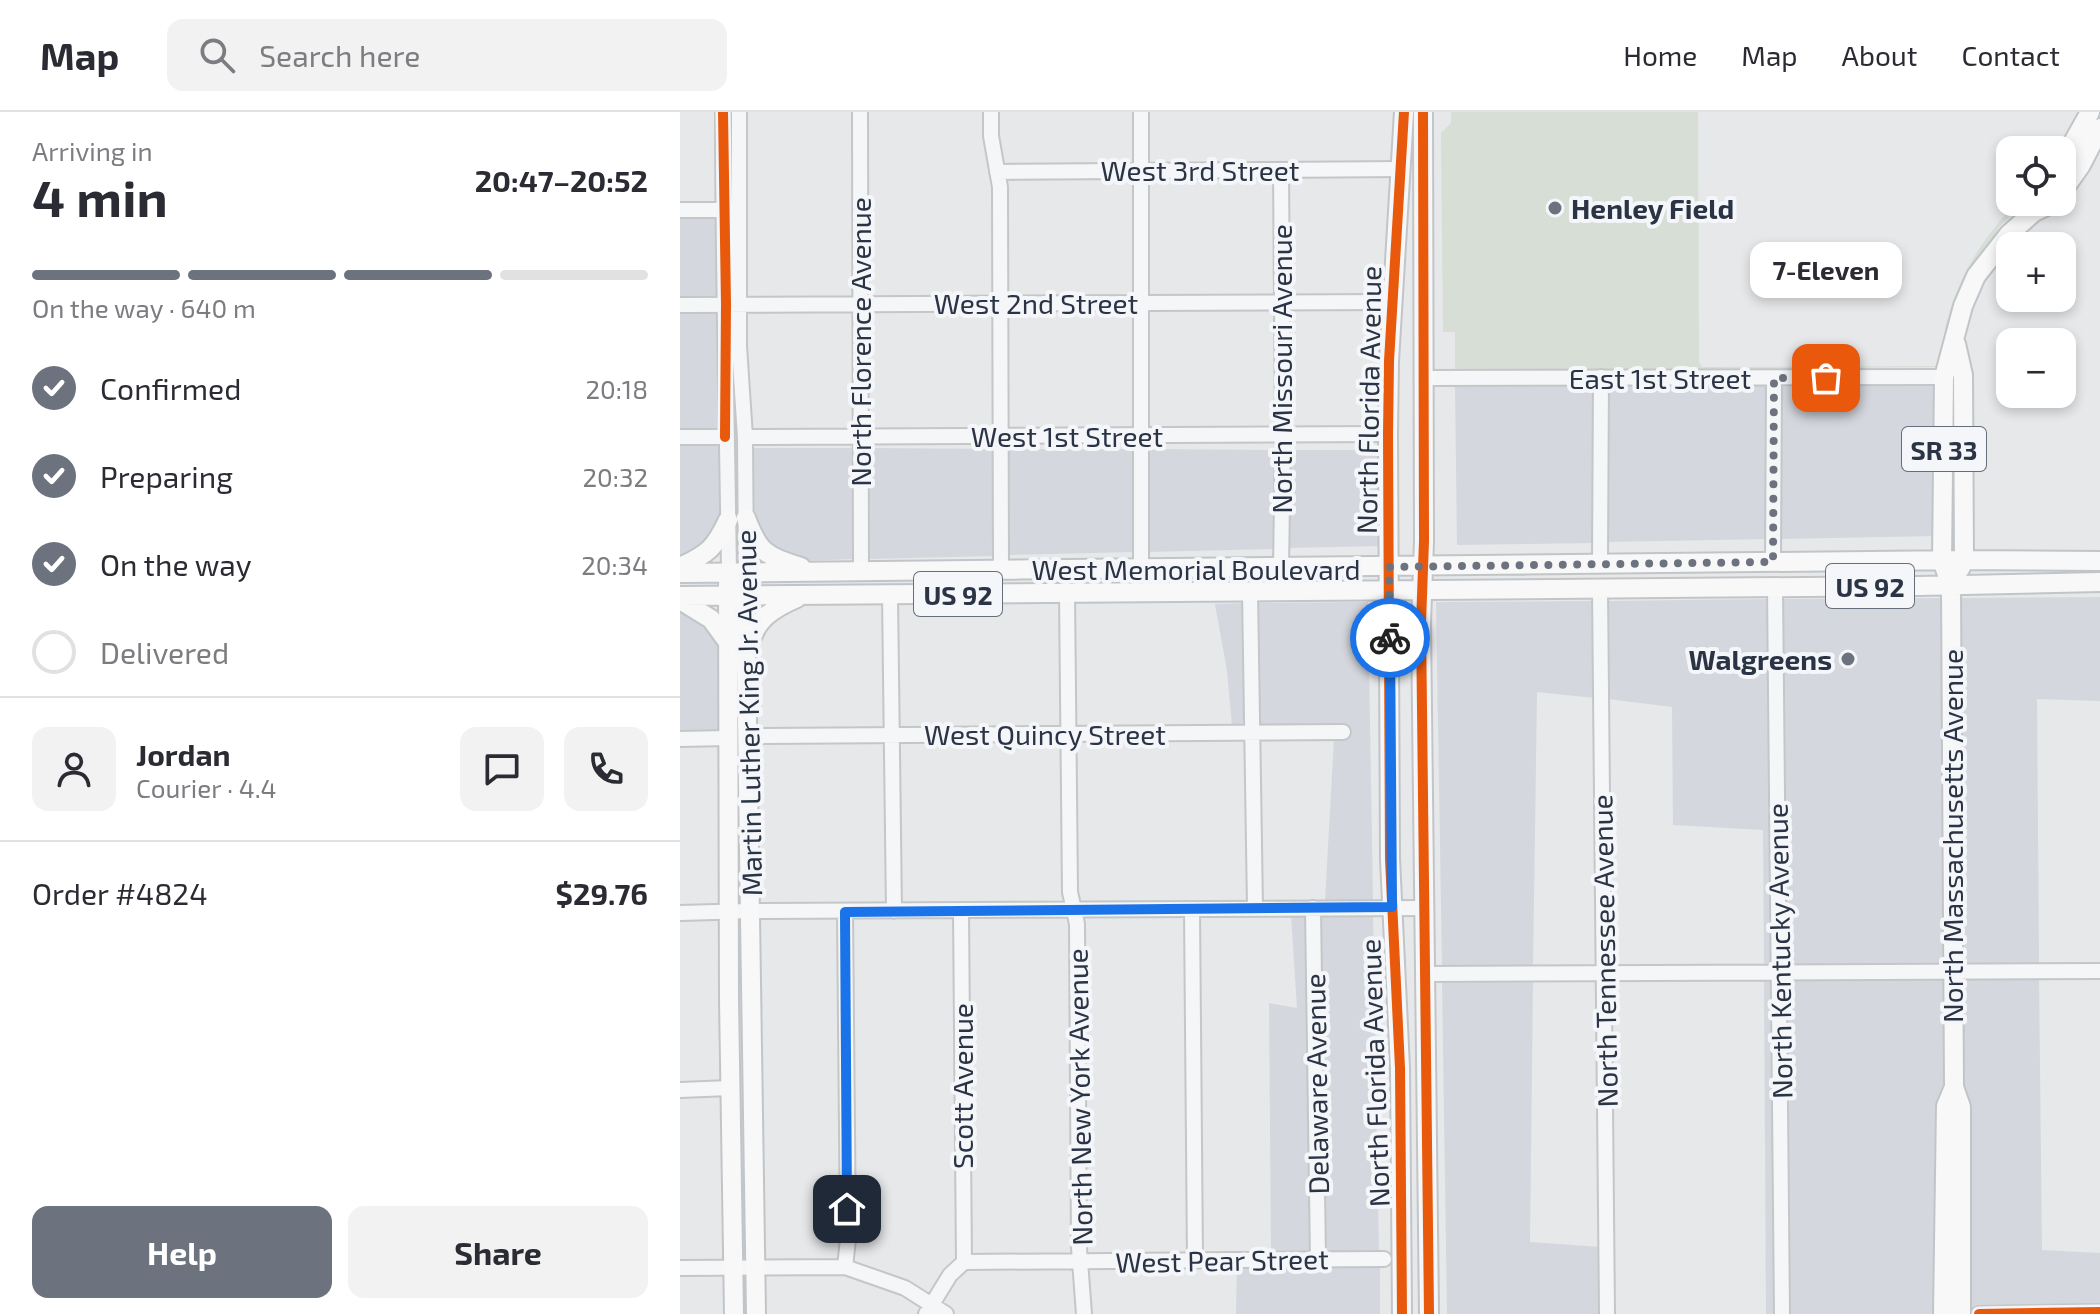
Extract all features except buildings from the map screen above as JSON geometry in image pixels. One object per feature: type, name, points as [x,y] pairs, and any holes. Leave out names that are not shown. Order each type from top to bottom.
[{"type":"main road","name":"North Florida Avenue","points":[[1402,1314],[1400,1068],[1392,907],[1388,434],[1404,112]]},
{"type":"main road","name":"North Florida Avenue","points":[[1423,112],[1422,590],[1429,1314]]},
{"type":"main road","points":[[2076,137],[2090,112]]},
{"type":"main road","points":[[2076,172],[2100,128]]},
{"type":"main road","points":[[1402,169],[1412,184],[1416,204],[1415,388],[1424,418]]},
{"type":"main road","name":"SR 33","points":[[1951,586],[1942,560],[1944,377],[1963,306],[1976,276],[2026,216]]},
{"type":"main road","name":"SR 33","points":[[1951,586],[1964,560],[1963,375],[1955,339]]},
{"type":"main road","points":[[680,567],[708,553],[737,519],[766,555],[815,572]]},
{"type":"main road","name":"US 92","points":[[1423,567],[1942,560],[2100,561]]},
{"type":"main road","name":"West Memorial Boulevard","points":[[680,573],[1423,567]]},
{"type":"main road","name":"Martin Luther King Jr. Avenue","points":[[734,1314],[727,641],[738,573]]},
{"type":"main road","name":"US 92","points":[[1390,591],[2100,582]]},
{"type":"main road","name":"North Massachusetts Avenue","points":[[1951,586],[1954,1087],[1961,1107],[1961,1314]]},
{"type":"main road","name":"West Memorial Boulevard","points":[[680,598],[1390,591]]},
{"type":"main road","points":[[745,663],[753,631],[765,617],[778,606],[804,595]]},
{"type":"main road","name":"Martin Luther King Jr. Avenue","points":[[736,596],[745,663],[748,736],[756,1314]]},
{"type":"main road","points":[[680,598],[711,619],[727,641]]},
{"type":"main road","name":"North Massachusetts Avenue","points":[[1943,1314],[1946,1106],[1954,1087]]},
{"type":"street","name":"Martin Luther King Jr. Avenue","points":[[723,112],[724,210],[739,346],[745,437],[737,519],[738,573]]},
{"type":"street","name":"Martin Luther King Jr. Avenue","points":[[737,519],[725,437],[740,210],[739,112]]},
{"type":"street","name":"North Florence Avenue","points":[[860,112],[861,571]]},
{"type":"street","points":[[991,112],[991,136],[1000,187],[1001,570]]},
{"type":"street","points":[[1141,112],[1141,568]]},
{"type":"street","points":[[2081,165],[2091,155],[2100,153]]},
{"type":"street","name":"West 3rd Street","points":[[997,172],[1402,169]]},
{"type":"street","name":"North Missouri Avenue","points":[[1281,170],[1281,568]]},
{"type":"street","points":[[680,210],[740,210]]},
{"type":"street","name":"West 2nd Street","points":[[680,305],[1393,302]]},
{"type":"street","points":[[1600,564],[1601,377]]},
{"type":"street","name":"East 1st Street","points":[[1424,378],[1944,377]]},
{"type":"street","points":[[1773,562],[1774,378]]},
{"type":"street","name":"West 1st Street","points":[[745,437],[1388,434]]},
{"type":"street","points":[[680,437],[725,437]]},
{"type":"street","name":"North Kentucky Avenue","points":[[1775,587],[1782,1314]]},
{"type":"street","name":"North Tennessee Avenue","points":[[1600,589],[1607,1314]]},
{"type":"street","points":[[1250,592],[1255,908]]},
{"type":"street","name":"North New York Avenue","points":[[1067,593],[1070,892],[1077,924],[1079,1248],[1084,1314]]},
{"type":"street","points":[[890,595],[894,911]]},
{"type":"street","name":"West Quincy Street","points":[[748,736],[1343,732]]},
{"type":"street","points":[[680,739],[728,738]]},
{"type":"street","name":"Delaware Avenue","points":[[1313,908],[1318,1259]]},
{"type":"street","points":[[680,913],[1424,908]]},
{"type":"street","points":[[1192,909],[1195,1260]]},
{"type":"street","name":"Scott Avenue","points":[[961,911],[964,1262]]},
{"type":"street","points":[[845,912],[848,1239],[845,1267]]},
{"type":"street","points":[[1425,974],[2100,971]]},
{"type":"street","points":[[680,1090],[730,1088]]},
{"type":"street","name":"West Pear Street","points":[[964,1262],[1384,1259]]},
{"type":"street","points":[[929,1310],[950,1275],[964,1262]]},
{"type":"street","points":[[680,1268],[845,1267],[905,1288],[929,1310],[946,1314]]},
{"type":"street","points":[[1979,1314],[2100,1312]]},
{"type":"shaded area","name":"Henley Field","points":[[1451,112],[1698,112],[1699,362],[1702,367],[1937,366],[1946,324],[1959,286],[1984,241],[2004,216],[2010,216],[2000,226],[1985,254],[1941,367],[1455,371],[1455,332],[1443,332],[1441,133],[1451,123]]},
{"type":"shaded area","points":[[680,217],[718,217],[720,298],[680,298]]},
{"type":"shaded area","points":[[720,311],[719,430],[680,431],[680,312]]},
{"type":"shaded area","points":[[1595,384],[1594,543],[1457,545],[1455,385]]},
{"type":"shaded area","points":[[1607,384],[1768,385],[1767,539],[1606,542]]},
{"type":"shaded area","points":[[1938,384],[1938,536],[1779,539],[1780,385]]},
{"type":"shaded area","points":[[680,444],[720,444],[722,519],[713,539],[680,559]]},
{"type":"shaded area","points":[[751,448],[854,448],[855,559],[802,561],[769,549],[752,516]]},
{"type":"shaded area","points":[[866,448],[995,449],[995,556],[867,559]]},
{"type":"shaded area","points":[[1007,449],[1136,449],[1135,552],[1007,555]]},
{"type":"shaded area","points":[[1148,449],[1277,450],[1275,549],[1147,552]]},
{"type":"shaded area","points":[[1289,450],[1383,450],[1383,546],[1287,548]]},
{"type":"shaded area","points":[[2100,597],[2100,701],[2037,699],[2039,964],[1959,966],[1957,598]]},
{"type":"shaded area","points":[[1945,598],[1947,966],[1785,967],[1781,599]]},
{"type":"shaded area","points":[[1769,599],[1773,967],[1764,967],[1763,830],[1673,825],[1672,707],[1608,699],[1606,601]]},
{"type":"shaded area","points":[[1594,601],[1595,698],[1537,692],[1533,966],[1442,965],[1436,602]]},
{"type":"shaded area","points":[[1368,602],[1373,901],[1325,901],[1334,739],[1349,739],[1349,726],[1258,726],[1256,603]]},
{"type":"shaded area","points":[[1244,603],[1246,726],[1232,726],[1227,671],[1215,604]]},
{"type":"shaded area","points":[[680,609],[697,617],[721,643],[722,731],[680,732]]},
{"type":"shaded area","points":[[1373,914],[1379,1253],[1324,1253],[1319,915]]},
{"type":"shaded area","points":[[1291,915],[1307,915],[1312,1253],[1271,1253],[1269,1003],[1297,1008]]},
{"type":"shaded area","points":[[2039,978],[2042,1250],[2100,1253],[2100,1305],[1967,1309],[1959,980]]},
{"type":"shaded area","points":[[1442,979],[1533,980],[1530,1242],[1601,1247],[1601,1314],[1447,1314]]},
{"type":"shaded area","points":[[1947,979],[1948,1082],[1937,1314],[1788,1314],[1785,980]]},
{"type":"shaded area","points":[[1764,980],[1773,980],[1776,1314],[1766,1314]]},
{"type":"shaded area","points":[[1237,1266],[1380,1266],[1380,1314],[1236,1314]]},
{"type":"cycle path","points":[[723,112],[725,437]]},
{"type":"cycle path","points":[[1402,1314],[1400,1068],[1390,859],[1388,434],[1389,361],[1404,112]]},
{"type":"cycle path","points":[[1423,112],[1424,541],[1421,623],[1429,1314]]},
{"type":"cycle path","points":[[1979,1314],[2100,1312]]},
{"type":"way so far","points":[[1390,638],[1389,567],[1773,562],[1774,378],[1826,378]]},
{"type":"place","name":"Henley Field","points":[[1555,208]]},
{"type":"place","name":"7-Eleven","points":[[1826,378]]},
{"type":"place","name":"Walgreens","points":[[1848,659]]},
{"type":"route","points":[[847,1209],[845,912],[1392,907],[1390,638]]}]
